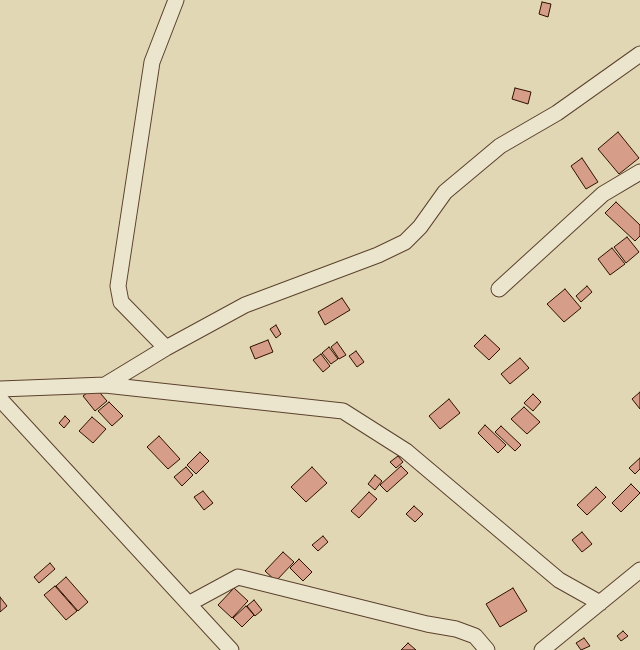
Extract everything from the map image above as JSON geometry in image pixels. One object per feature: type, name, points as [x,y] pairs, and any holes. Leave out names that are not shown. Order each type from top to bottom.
[{"type":"street","points":[[166,348],[121,302],[118,286],[152,62],[176,0]]},
{"type":"street","points":[[105,385],[166,348],[245,305],[378,255],[405,242],[420,227],[445,192],[500,146],[557,114],[640,54]]},
{"type":"street","points":[[499,289],[603,194],[640,172]]},
{"type":"street","points":[[0,389],[105,385],[343,411],[406,451],[559,580],[600,603]]},
{"type":"street","points":[[0,399],[190,603],[231,650]]},
{"type":"street","points":[[542,650],[640,570]]},
{"type":"street","points":[[190,603],[238,577],[427,624],[456,629],[475,636],[487,650]]},
{"type":"building","points":[[542,2],[551,4],[548,17],[539,14]]},
{"type":"building","points":[[515,88],[531,92],[528,104],[512,99]]},
{"type":"building","points":[[618,132],[639,158],[619,174],[598,149]]},
{"type":"building","points":[[582,158],[598,182],[586,189],[571,166]]},
{"type":"building","points":[[616,202],[640,225],[640,236],[635,241],[605,213]]},
{"type":"building","points":[[627,237],[639,252],[626,263],[614,247]]},
{"type":"building","points":[[612,248],[625,264],[610,275],[598,259]]},
{"type":"building","points":[[587,286],[592,292],[581,302],[576,296]]},
{"type":"building","points":[[565,289],[581,308],[564,322],[547,304]]},
{"type":"building","points":[[342,298],[350,310],[325,325],[318,312]]},
{"type":"building","points":[[276,325],[281,334],[276,338],[270,329]]},
{"type":"building","points":[[485,335],[500,349],[489,360],[474,346]]},
{"type":"building","points":[[268,340],[273,352],[255,359],[250,347]]},
{"type":"building","points":[[337,342],[346,355],[339,359],[331,347]]},
{"type":"building","points":[[329,347],[338,359],[331,364],[322,353]]},
{"type":"building","points":[[356,351],[364,362],[357,367],[349,356]]},
{"type":"building","points":[[321,354],[330,366],[323,372],[313,360]]},
{"type":"building","points":[[520,358],[529,368],[510,384],[501,374]]},
{"type":"building","points":[[95,387],[107,401],[95,411],[83,396]]},
{"type":"building","points":[[640,392],[640,409],[632,399]]},
{"type":"building","points":[[533,394],[541,402],[533,411],[524,403]]},
{"type":"building","points":[[449,399],[460,413],[440,429],[429,416]]},
{"type":"building","points":[[109,402],[123,416],[112,426],[98,411]]},
{"type":"building","points":[[524,407],[540,422],[527,434],[511,419]]},
{"type":"building","points":[[65,416],[70,421],[64,428],[59,423]]},
{"type":"building","points":[[92,417],[106,429],[93,443],[79,431]]},
{"type":"building","points":[[485,425],[506,445],[498,453],[478,433]]},
{"type":"building","points":[[501,426],[521,445],[515,451],[495,432]]},
{"type":"building","points":[[159,436],[180,459],[168,469],[147,447]]},
{"type":"building","points":[[200,452],[209,461],[196,474],[187,465]]},
{"type":"building","points":[[398,456],[403,462],[396,468],[390,462]]},
{"type":"building","points":[[640,458],[640,469],[635,474],[629,468]]},
{"type":"building","points":[[401,466],[408,473],[387,492],[380,485]]},
{"type":"building","points":[[186,467],[193,475],[182,486],[174,477]]},
{"type":"building","points":[[312,467],[327,483],[306,502],[291,487]]},
{"type":"building","points":[[375,475],[382,481],[375,490],[368,484]]},
{"type":"building","points":[[631,484],[640,493],[621,512],[612,503]]},
{"type":"building","points":[[596,487],[606,497],[587,515],[577,505]]},
{"type":"building","points":[[203,491],[213,503],[204,510],[194,497]]},
{"type":"building","points":[[369,492],[377,499],[359,518],[351,511]]},
{"type":"building","points":[[414,506],[423,514],[415,522],[406,514]]},
{"type":"building","points":[[582,532],[592,544],[582,552],[572,540]]},
{"type":"building","points":[[323,536],[328,542],[318,551],[312,545]]},
{"type":"building","points":[[283,552],[294,562],[276,581],[265,571]]},
{"type":"building","points":[[299,559],[312,572],[303,581],[290,568]]},
{"type":"building","points":[[50,563],[55,569],[39,583],[34,577]]},
{"type":"building","points":[[66,577],[88,602],[78,611],[56,586]]},
{"type":"building","points":[[55,586],[77,611],[66,620],[44,595]]},
{"type":"building","points":[[234,588],[248,601],[232,618],[218,605]]},
{"type":"building","points":[[513,588],[527,611],[500,627],[486,604]]},
{"type":"building","points":[[0,597],[7,606],[0,612]]},
{"type":"building","points":[[254,600],[262,610],[255,616],[247,606]]},
{"type":"building","points":[[246,606],[254,615],[242,627],[233,618]]},
{"type":"building","points":[[623,631],[628,636],[621,641],[617,636]]},
{"type":"building","points":[[584,638],[590,646],[581,650],[576,643]]},
{"type":"building","points":[[408,643],[416,650],[401,650]]}]
